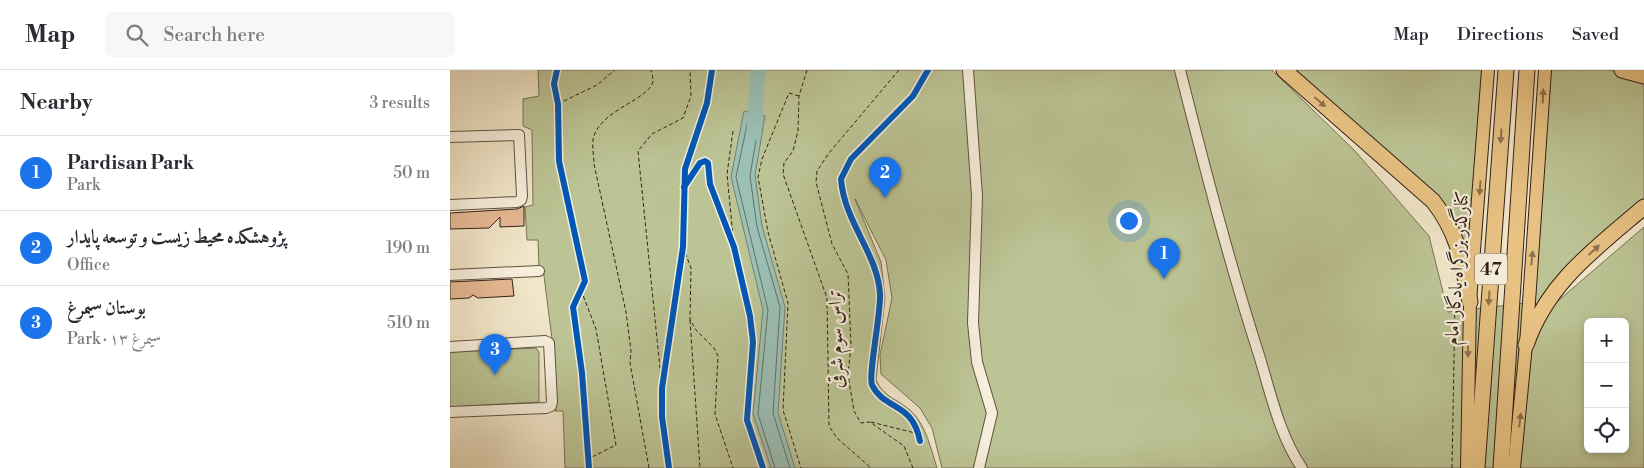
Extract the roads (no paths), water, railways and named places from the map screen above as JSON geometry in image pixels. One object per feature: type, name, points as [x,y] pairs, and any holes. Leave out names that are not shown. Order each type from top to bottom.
[{"type":"highway","points":[[1284,70],[1433,201],[1446,217],[1458,244],[1465,299]]},
{"type":"highway","name":"47","points":[[1477,468],[1506,70]]},
{"type":"highway","name":"47","points":[[1501,468],[1527,70]]},
{"type":"highway","points":[[1622,70],[1644,76]]},
{"type":"highway","points":[[1526,345],[1542,308],[1562,280],[1644,207]]},
{"type":"main road","name":"کنارگذر بزرگراه یادگار امام","points":[[1467,468],[1465,299],[1488,70]]},
{"type":"main road","points":[[1514,468],[1526,345],[1545,70]]},
{"type":"street","points":[[968,70],[977,196],[973,323],[977,362],[992,413],[979,468]]},
{"type":"street","points":[[1180,70],[1227,255],[1276,410],[1293,455],[1302,468]]},
{"type":"street","points":[[450,137],[519,135],[521,200],[450,205]]},
{"type":"street","points":[[450,275],[539,271]]},
{"type":"street","points":[[450,347],[545,341],[549,343],[551,406],[546,408],[450,412]]},
{"type":"water","points":[[744,111],[765,116],[755,175],[762,226],[785,307],[778,413],[795,468],[771,468],[753,414],[763,310],[731,177]]},
{"type":"waterway","points":[[754,133],[758,70]]},
{"type":"place","name":"پژوهشکده محیط زیست و توسعه پایدار","points":[[885,198]]},
{"type":"place","name":"Pardisan Park","points":[[1164,279]]},
{"type":"place","name":"بوستان سیمرغ","points":[[495,375]]}]
